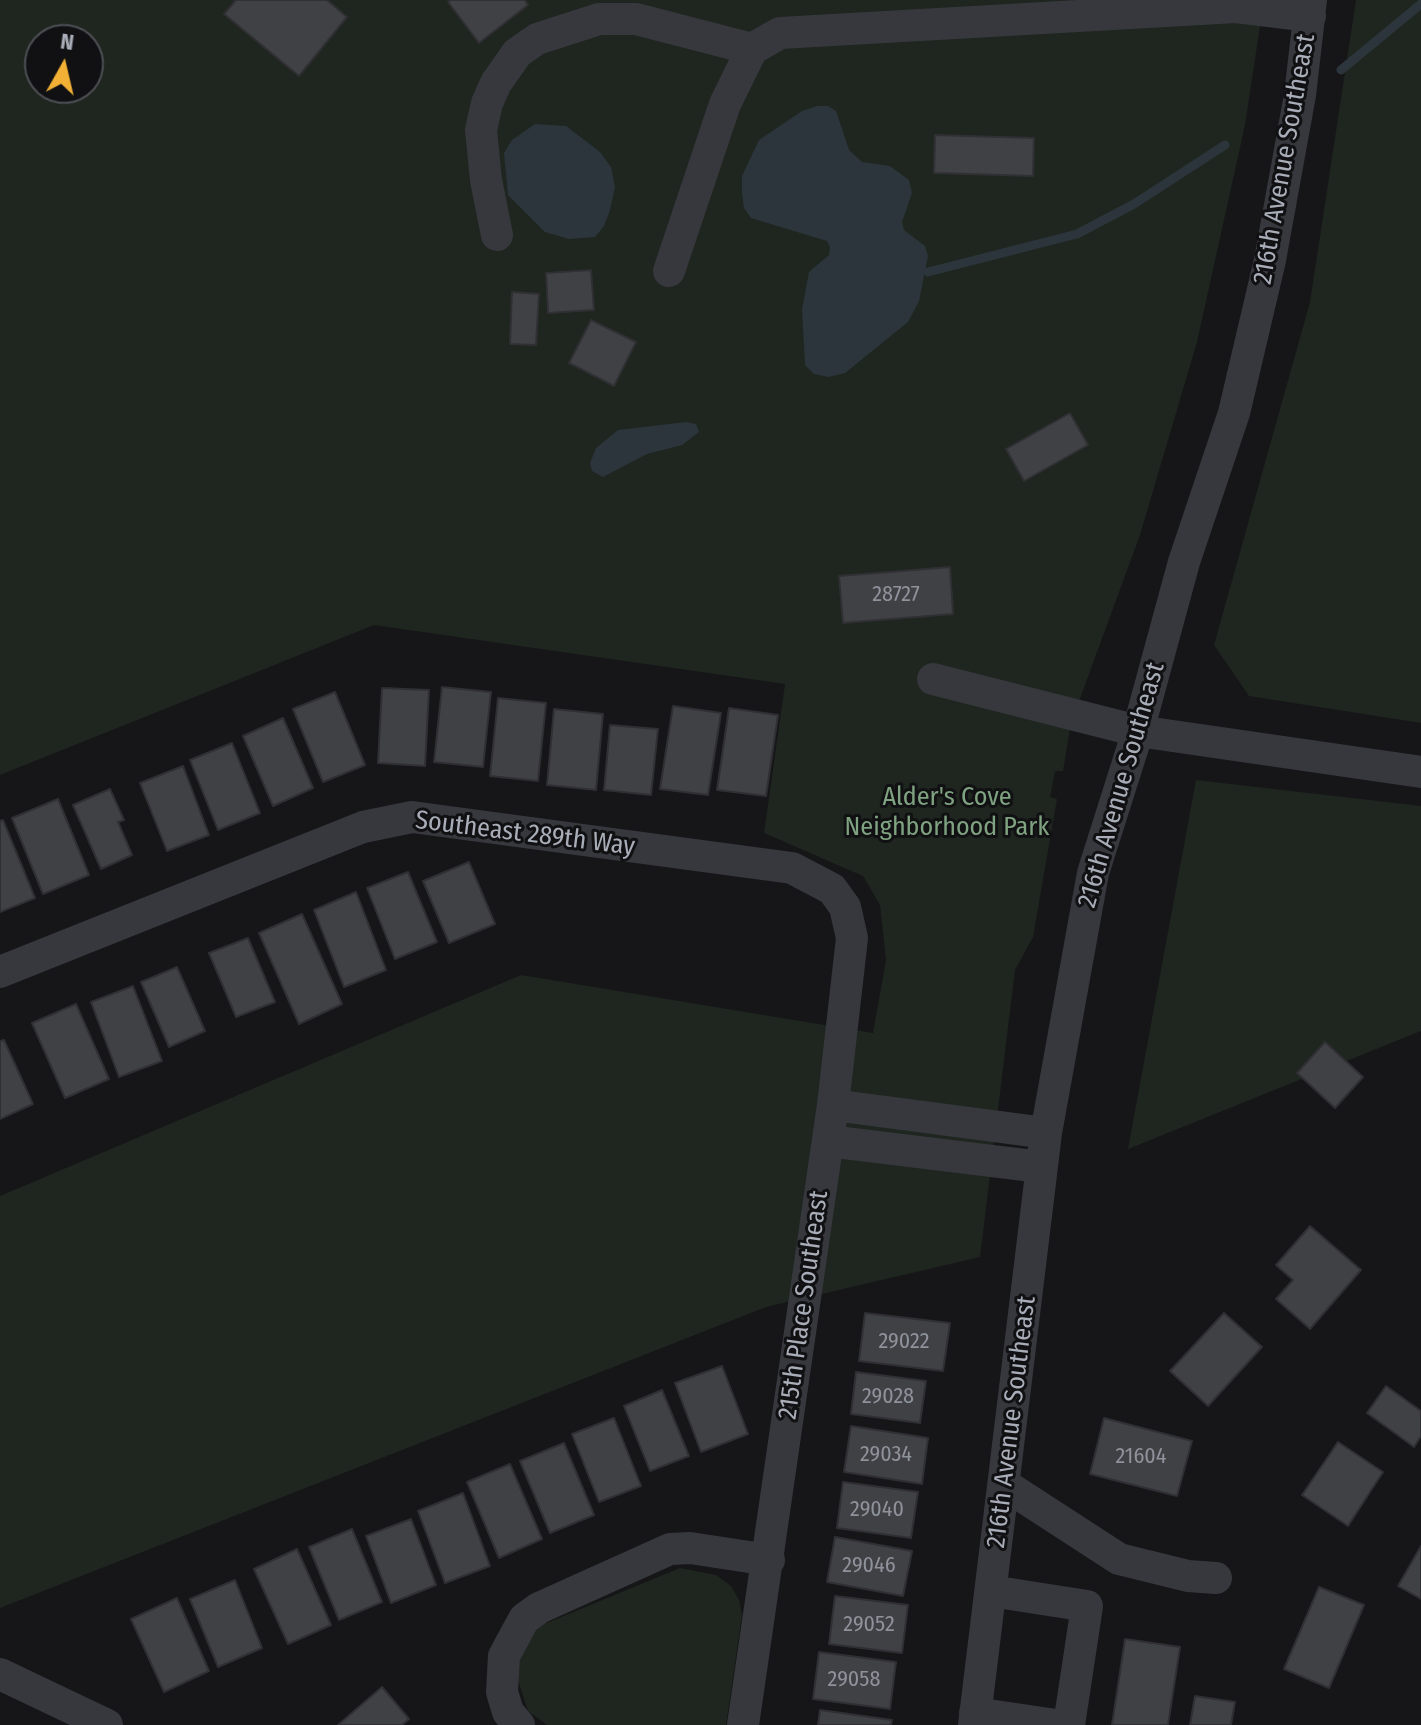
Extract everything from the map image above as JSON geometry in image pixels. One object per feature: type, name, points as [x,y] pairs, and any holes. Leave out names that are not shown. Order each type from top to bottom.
[{"type":"street","points":[[669,271],[725,104],[752,49],[780,33],[1236,7],[1310,8]]},
{"type":"street","name":"216th Avenue Southeast","points":[[974,1719],[1005,1485],[1041,1167],[1093,873],[1138,731],[1184,562],[1234,413],[1270,260],[1300,95],[1310,8]]},
{"type":"street","points":[[497,235],[486,180],[481,130],[487,103],[517,53],[537,39],[599,19],[636,19],[752,49]]},
{"type":"street","points":[[933,679],[1138,731],[1421,772]]},
{"type":"street","name":"Southeast 289th Way","points":[[0,972],[363,827],[412,817],[792,868],[832,889]]},
{"type":"street","name":"215th Place Southeast","points":[[743,1725],[833,1105],[852,938],[845,907],[832,889]]},
{"type":"street","points":[[833,1105],[1046,1133]]},
{"type":"street","points":[[828,1141],[1041,1167]]},
{"type":"street","points":[[1005,1485],[1119,1559],[1188,1576],[1216,1578]]},
{"type":"street","points":[[519,1725],[508,1712],[502,1692],[504,1656],[524,1619],[539,1608],[670,1549],[690,1548],[769,1560]]},
{"type":"street","points":[[991,1591],[1087,1606],[1069,1725]]},
{"type":"street","points":[[0,1674],[107,1725]]},
{"type":"street","points":[[974,1719],[1056,1725]]},
{"type":"green space","name":"Alder's Cove Neighborhood Park","points":[[0,0],[1264,0],[1245,125],[1197,342],[1140,535],[1071,723],[1063,771],[1055,771],[1050,797],[1057,799],[1033,937],[1015,970],[980,1257],[766,1307],[0,1608],[0,1196],[521,975],[873,1033],[886,960],[880,905],[863,876],[764,833],[785,684],[374,625],[0,775]]},
{"type":"green space","points":[[1356,0],[1421,0],[1421,723],[1249,696],[1214,645],[1310,302]]},
{"type":"green space","points":[[1196,780],[1421,806],[1421,1031],[1128,1149]]},
{"type":"green space","points":[[680,1568],[716,1575],[731,1586],[739,1600],[742,1615],[726,1725],[547,1725],[528,1711],[517,1677],[519,1659],[537,1627]]},
{"type":"shaded area","points":[[828,106],[836,111],[849,150],[862,162],[890,166],[909,180],[912,193],[902,222],[904,230],[925,246],[928,256],[919,301],[908,322],[845,373],[829,377],[814,374],[805,365],[802,309],[809,272],[829,255],[830,247],[827,241],[751,218],[744,208],[742,193],[742,176],[759,140],[802,111]]},
{"type":"shaded area","points":[[535,124],[566,126],[600,152],[611,167],[615,187],[610,210],[604,226],[595,237],[569,239],[545,232],[508,195],[504,153],[512,140]]},
{"type":"shaded area","points":[[686,422],[696,424],[699,432],[682,445],[647,454],[603,477],[592,471],[590,463],[596,448],[618,430]]},
{"type":"building","points":[[236,0],[327,0],[347,17],[299,76],[224,14]]},
{"type":"building","points":[[525,0],[528,5],[479,43],[448,2]]},
{"type":"building","points":[[935,135],[1034,138],[1033,176],[934,173]]},
{"type":"building","points":[[591,270],[594,310],[548,313],[546,273]]},
{"type":"building","points":[[512,292],[539,294],[536,345],[510,344]]},
{"type":"building","points":[[591,320],[636,342],[614,386],[569,363]]},
{"type":"building","points":[[1070,413],[1088,445],[1024,481],[1006,449]]},
{"type":"building","points":[[950,567],[953,614],[843,623],[839,576]]},
{"type":"building","points":[[442,687],[491,692],[483,767],[434,762]]},
{"type":"building","points":[[382,688],[429,690],[425,766],[378,763]]},
{"type":"building","points":[[335,692],[365,765],[323,782],[293,709]]},
{"type":"building","points":[[498,698],[546,703],[538,781],[490,776]]},
{"type":"building","points":[[673,706],[721,713],[708,795],[660,789]]},
{"type":"building","points":[[729,708],[778,715],[766,796],[717,790]]},
{"type":"building","points":[[554,709],[603,714],[596,790],[547,785]]},
{"type":"building","points":[[283,718],[313,788],[273,806],[243,736]]},
{"type":"building","points":[[610,725],[658,729],[651,795],[604,790]]},
{"type":"building","points":[[232,743],[260,813],[218,830],[190,760]]},
{"type":"building","points":[[183,766],[209,835],[167,851],[140,783]]},
{"type":"building","points":[[110,789],[124,820],[118,822],[132,855],[101,869],[73,805]]},
{"type":"building","points":[[58,799],[89,875],[43,894],[12,818]]},
{"type":"building","points":[[3,820],[35,898],[0,912],[0,821]]},
{"type":"building","points":[[469,862],[495,924],[449,943],[423,881]]},
{"type":"building","points":[[408,872],[437,942],[395,959],[367,888]]},
{"type":"building","points":[[356,892],[386,970],[344,987],[314,910]]},
{"type":"building","points":[[302,914],[342,1004],[299,1024],[259,933]]},
{"type":"building","points":[[248,938],[275,1002],[236,1017],[209,953]]},
{"type":"building","points":[[177,967],[205,1031],[169,1047],[141,982]]},
{"type":"building","points":[[133,986],[162,1061],[119,1077],[91,1002]]},
{"type":"building","points":[[76,1004],[109,1079],[65,1098],[32,1023]]},
{"type":"building","points":[[4,1040],[33,1104],[0,1119],[0,1041]]},
{"type":"building","points":[[1325,1042],[1363,1077],[1335,1108],[1297,1073]]},
{"type":"building","points":[[1310,1226],[1361,1270],[1310,1329],[1276,1299],[1293,1280],[1276,1265]]},
{"type":"building","points":[[865,1313],[950,1323],[943,1371],[859,1361]]},
{"type":"building","points":[[1224,1313],[1262,1347],[1208,1406],[1170,1371]]},
{"type":"building","points":[[722,1366],[748,1434],[701,1452],[675,1383]]},
{"type":"building","points":[[856,1372],[926,1381],[920,1423],[851,1414]]},
{"type":"building","points":[[1386,1386],[1421,1411],[1421,1436],[1414,1447],[1367,1413]]},
{"type":"building","points":[[662,1390],[689,1456],[650,1471],[624,1406]]},
{"type":"building","points":[[614,1418],[641,1486],[599,1502],[572,1434]]},
{"type":"building","points":[[1104,1418],[1192,1441],[1177,1496],[1090,1474]]},
{"type":"building","points":[[851,1426],[928,1438],[922,1484],[844,1472]]},
{"type":"building","points":[[1338,1442],[1383,1472],[1348,1526],[1302,1495]]},
{"type":"building","points":[[564,1443],[594,1515],[550,1533],[520,1461]]},
{"type":"building","points":[[510,1464],[542,1539],[499,1558],[467,1482]]},
{"type":"building","points":[[843,1482],[918,1492],[911,1538],[837,1528]]},
{"type":"building","points":[[463,1493],[490,1566],[445,1583],[418,1511]]},
{"type":"building","points":[[411,1519],[436,1585],[391,1603],[366,1536]]},
{"type":"building","points":[[352,1529],[382,1602],[339,1620],[309,1547]]},
{"type":"building","points":[[835,1537],[912,1551],[903,1596],[827,1582]]},
{"type":"building","points":[[1421,1546],[1421,1599],[1398,1586]]},
{"type":"building","points":[[297,1549],[331,1625],[288,1644],[254,1569]]},
{"type":"building","points":[[235,1580],[262,1648],[218,1667],[190,1599]]},
{"type":"building","points":[[1319,1587],[1364,1605],[1329,1688],[1284,1669]]},
{"type":"building","points":[[835,1596],[908,1605],[902,1653],[829,1644]]},
{"type":"building","points":[[177,1598],[209,1671],[164,1692],[131,1619]]},
{"type":"building","points":[[1125,1639],[1180,1647],[1168,1725],[1112,1725]]},
{"type":"building","points":[[819,1652],[896,1662],[890,1709],[813,1699]]},
{"type":"building","points":[[382,1687],[409,1719],[402,1725],[338,1725]]},
{"type":"building","points":[[1195,1696],[1235,1702],[1231,1725],[1190,1725]]},
{"type":"building","points":[[820,1710],[892,1720],[891,1725],[818,1725]]},
{"type":"waterway","points":[[1341,70],[1421,4]]},
{"type":"waterway","points":[[928,272],[1077,234],[1134,204],[1225,145]]}]
